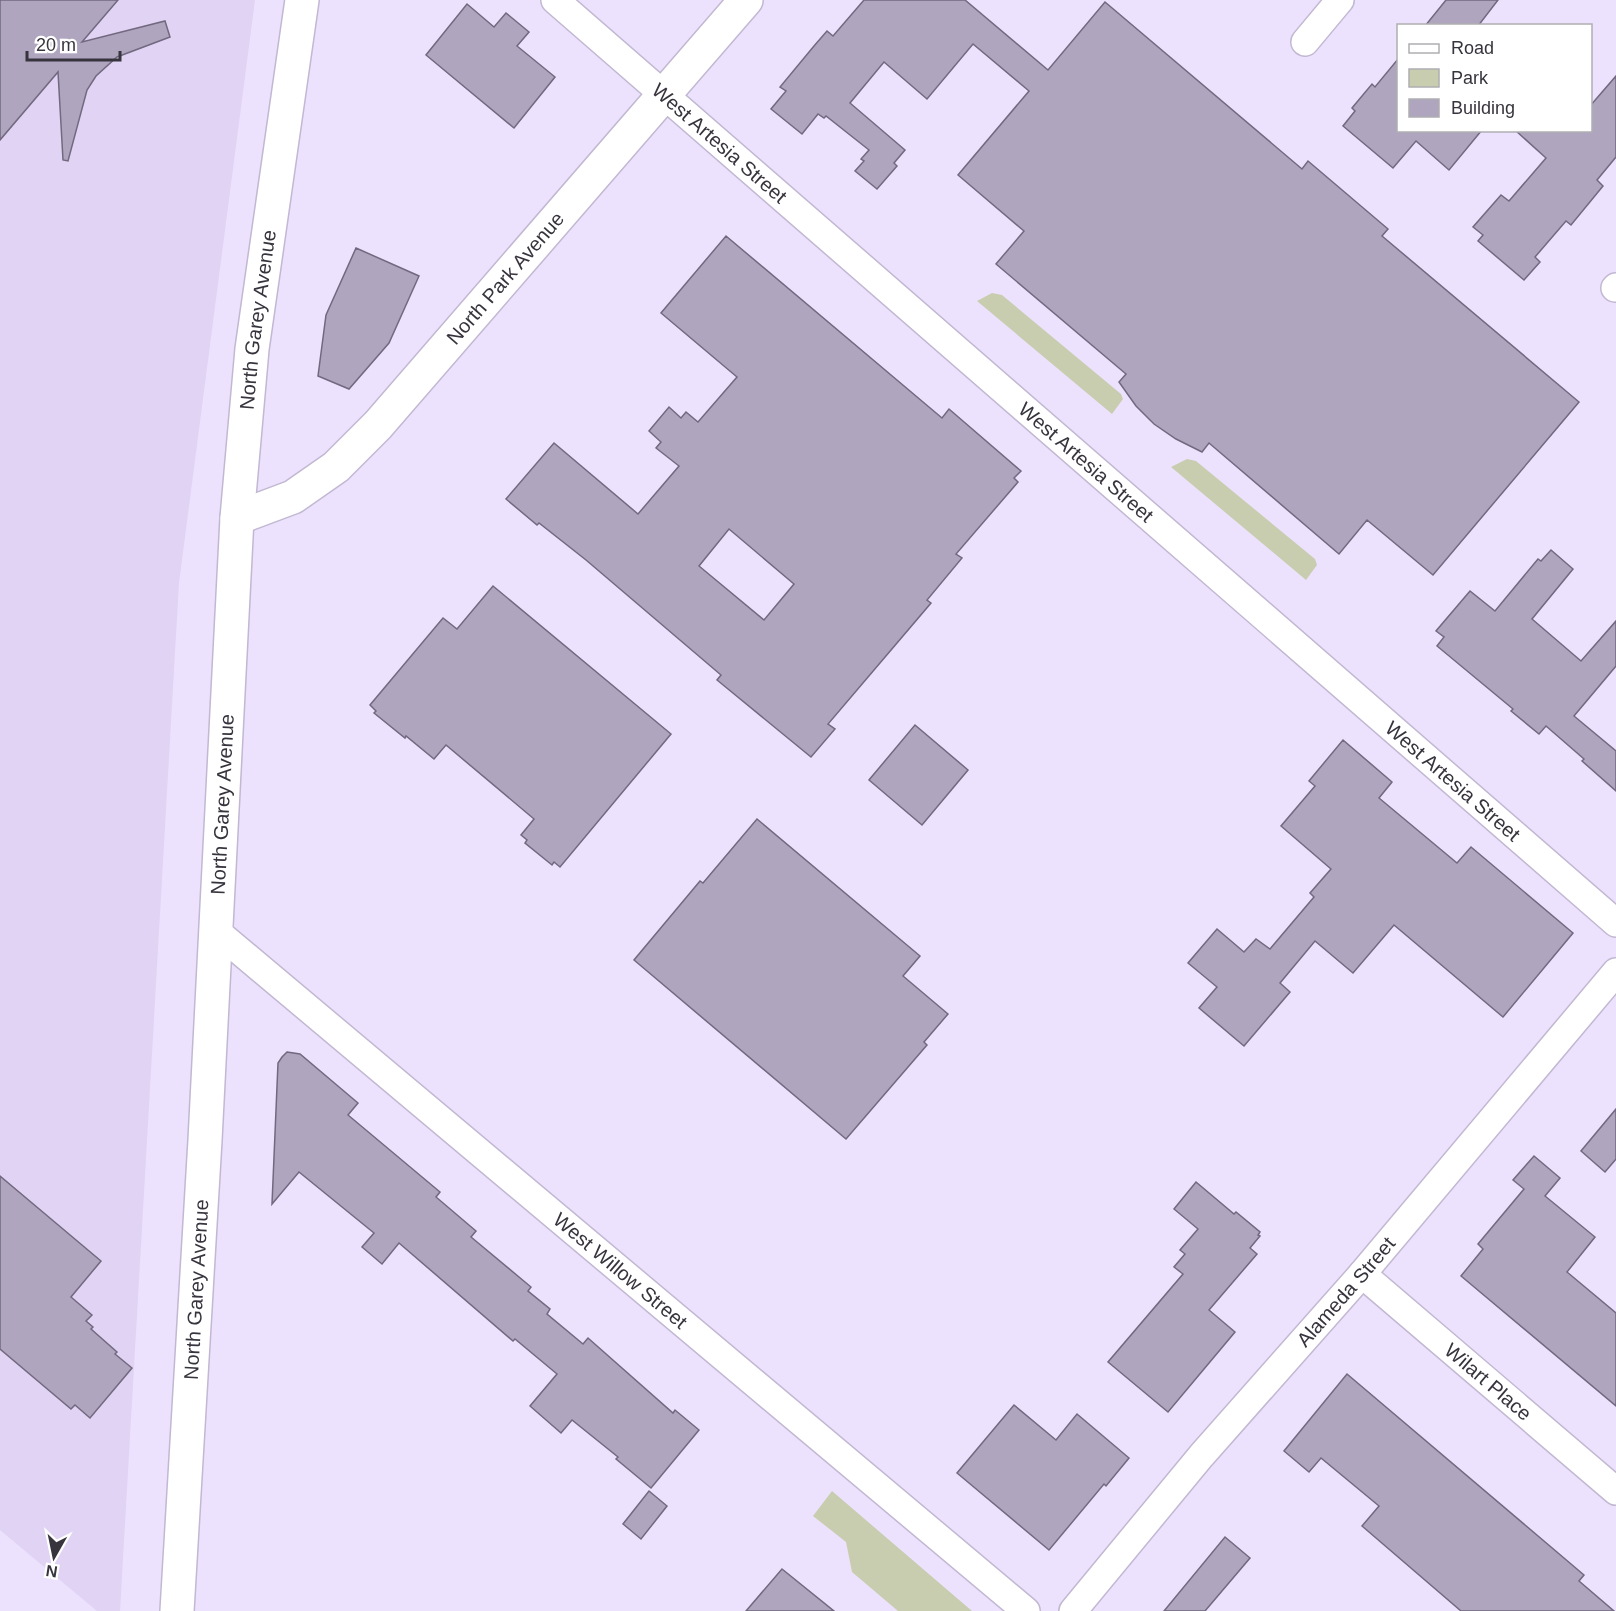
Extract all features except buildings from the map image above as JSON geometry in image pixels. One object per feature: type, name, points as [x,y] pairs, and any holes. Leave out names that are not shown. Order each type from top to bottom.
[{"type":"main road","name":"North Garey Avenue","points":[[177,1611],[237,518],[252,349],[302,0]]},
{"type":"main road","name":"North Park Avenue","points":[[237,518],[293,497],[336,467],[378,424],[746,0]]},
{"type":"street","name":"West Artesia Street","points":[[555,0],[1616,923]]},
{"type":"street","points":[[1305,42],[1340,0]]},
{"type":"street","name":"West Willow Street","points":[[216,931],[1026,1611]]},
{"type":"street","name":"Alameda Street","points":[[1073,1611],[1201,1456],[1362,1274],[1616,972]]},
{"type":"street","name":"Wilart Place","points":[[1362,1274],[1616,1491]]},
{"type":"shaded area","points":[[0,0],[255,0],[179,583],[120,1611],[97,1611],[0,1530]]},
{"type":"green space","points":[[992,293],[1002,295],[1121,394],[1123,399],[1112,414],[977,301]]},
{"type":"green space","points":[[1187,459],[1196,461],[1315,559],[1317,565],[1306,580],[1171,467]]},
{"type":"green space","points":[[832,1491],[972,1611],[898,1611],[852,1572],[846,1542],[813,1516]]}]
